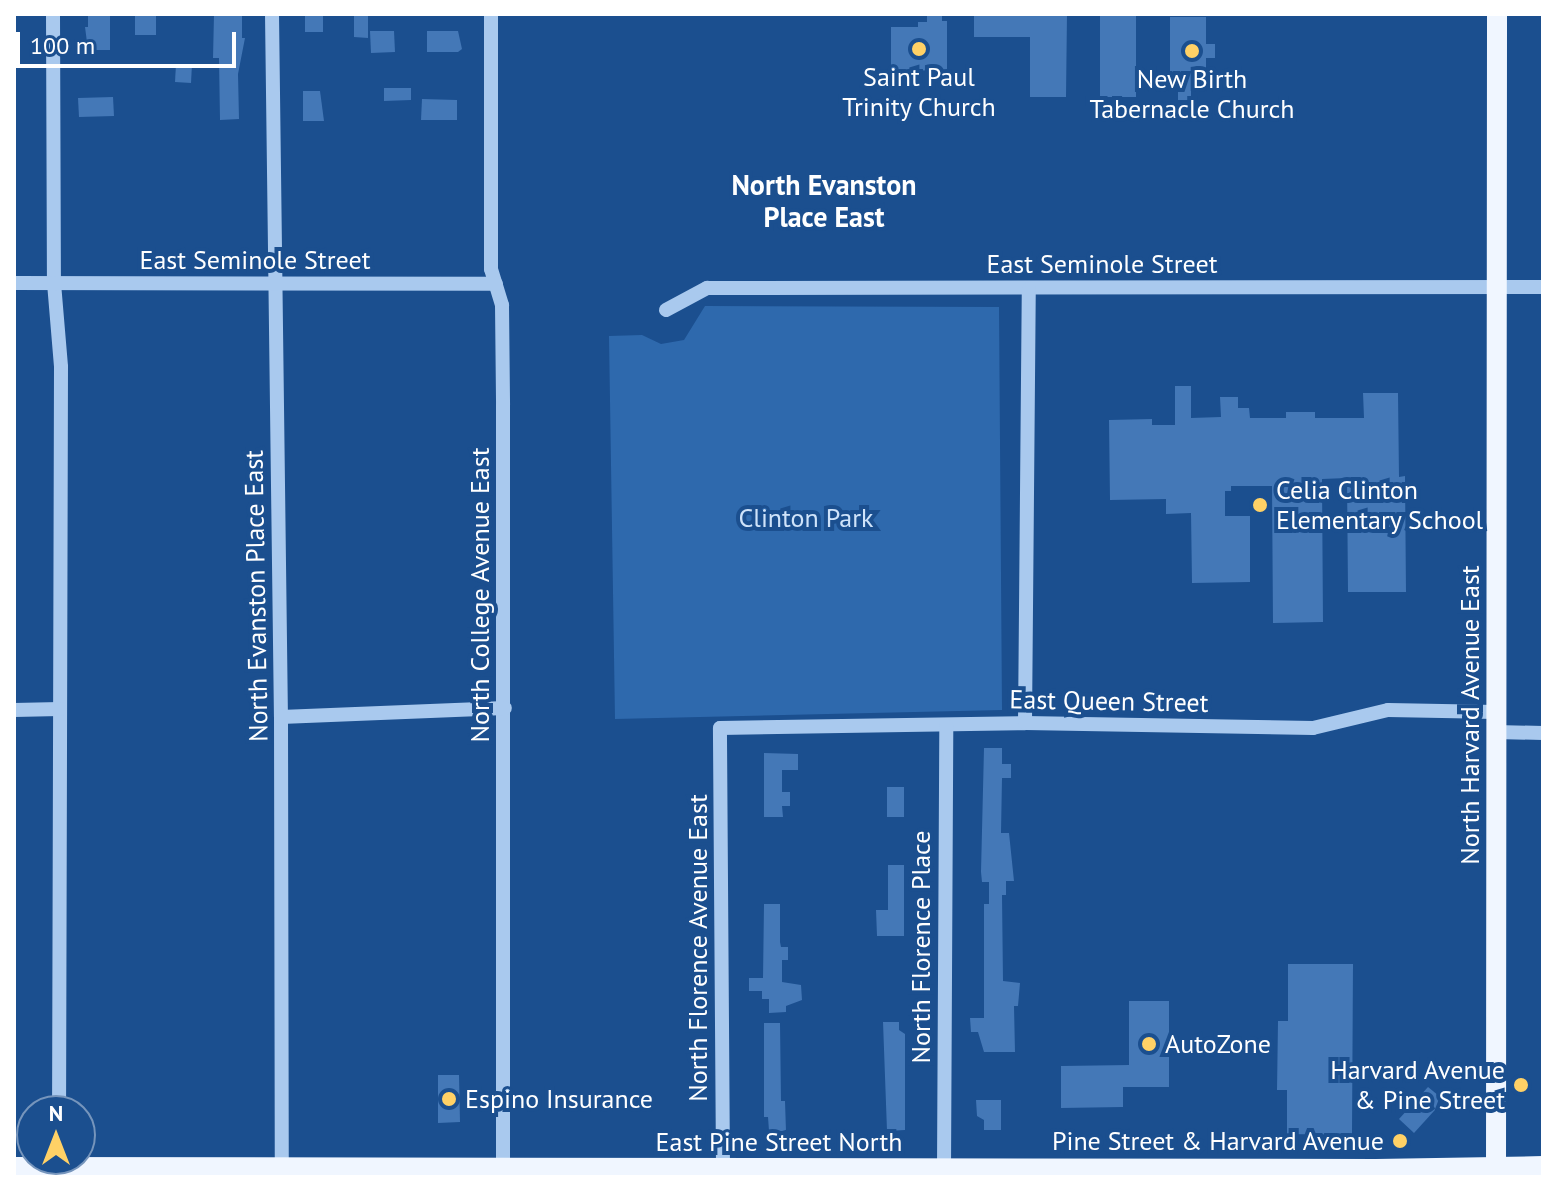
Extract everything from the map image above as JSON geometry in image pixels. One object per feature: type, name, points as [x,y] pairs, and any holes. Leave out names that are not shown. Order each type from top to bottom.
[{"type":"main road","name":"North Harvard Avenue East","points":[[1496,1173],[1497,14]]},
{"type":"main road","name":"East Pine Street North","points":[[96,1169],[503,1173],[723,1168],[944,1168],[1157,1173],[1496,1173],[1543,1166]]},
{"type":"street","points":[[53,14],[54,283],[61,367],[59,1095]]},
{"type":"street","name":"North Evanston Place East","points":[[272,14],[281,717],[282,1172]]},
{"type":"street","name":"North College Avenue East","points":[[491,14],[491,269],[502,305],[505,708],[503,1173]]},
{"type":"street","name":"East Seminole Street","points":[[14,283],[496,284]]},
{"type":"street","name":"East Seminole Street","points":[[666,310],[707,288],[1543,287]]},
{"type":"street","points":[[1025,723],[1029,289]]},
{"type":"street","points":[[281,717],[505,708]]},
{"type":"street","points":[[14,710],[60,709]]},
{"type":"street","name":"East Queen Street","points":[[720,728],[1025,723],[1313,728],[1388,710],[1496,722],[1543,733]]},
{"type":"street","name":"North Florence Place","points":[[944,1168],[946,726]]},
{"type":"street","name":"North Florence Avenue East","points":[[720,728],[723,1168]]},
{"type":"green space","name":"Clinton Park","points":[[705,306],[999,307],[1002,710],[615,719],[609,336],[642,335],[661,344],[684,340]]},
{"type":"building","points":[[110,14],[110,50],[88,50],[85,27],[88,27],[88,15]]},
{"type":"building","points":[[214,14],[242,14],[242,38],[245,38],[238,74],[239,119],[220,120],[219,58],[213,58]]},
{"type":"building","points":[[305,14],[323,14],[323,32],[305,32]]},
{"type":"building","points":[[354,14],[368,14],[368,38],[354,37]]},
{"type":"building","points":[[974,14],[1067,14],[1066,97],[1030,97],[1030,37],[974,37]]},
{"type":"building","points":[[1100,14],[1136,14],[1136,97],[1100,97]]},
{"type":"building","points":[[135,15],[156,15],[156,35],[135,35]]},
{"type":"building","name":"Saint Paul Trinity Church","points":[[927,16],[942,16],[942,21],[947,21],[947,70],[891,71],[891,27],[918,27],[918,22],[927,22]]},
{"type":"building","name":"New Birth Tabernacle Church","points":[[1170,17],[1206,17],[1206,44],[1215,44],[1215,58],[1206,58],[1206,85],[1191,85],[1191,100],[1178,100],[1178,85],[1170,85]]},
{"type":"building","points":[[370,31],[394,31],[395,52],[371,53]]},
{"type":"building","points":[[427,31],[458,31],[462,49],[458,52],[427,52]]},
{"type":"building","points":[[176,64],[192,64],[191,83],[175,82]]},
{"type":"building","points":[[384,88],[411,88],[411,100],[384,101]]},
{"type":"building","points":[[303,91],[320,91],[324,121],[303,121]]},
{"type":"building","points":[[113,97],[114,116],[79,117],[78,98]]},
{"type":"building","points":[[422,99],[457,100],[457,120],[421,120]]},
{"type":"building","points":[[1175,386],[1191,386],[1191,418],[1221,417],[1220,397],[1238,397],[1238,408],[1249,408],[1250,418],[1286,418],[1286,412],[1315,412],[1315,418],[1364,418],[1363,393],[1398,393],[1399,477],[1405,476],[1406,592],[1348,592],[1347,478],[1322,479],[1323,622],[1273,623],[1272,486],[1231,486],[1231,491],[1225,491],[1225,516],[1250,516],[1250,582],[1192,583],[1191,513],[1166,514],[1166,499],[1110,500],[1109,420],[1152,419],[1152,425],[1175,425]]},
{"type":"building","points":[[984,748],[1002,748],[1002,764],[1011,764],[1011,778],[1002,778],[1001,833],[1009,833],[1014,881],[1006,881],[1006,895],[1002,895],[1003,981],[1020,983],[1018,1006],[1014,1006],[1015,1052],[984,1052],[978,1032],[971,1032],[970,1018],[984,1018],[984,904],[989,904],[989,882],[982,882],[981,872]]},
{"type":"building","points":[[764,753],[798,754],[798,770],[782,770],[782,792],[790,792],[790,806],[782,806],[783,817],[764,817]]},
{"type":"building","points":[[887,787],[904,787],[904,817],[887,817]]},
{"type":"building","points":[[888,865],[904,865],[904,936],[877,936],[876,910],[888,910]]},
{"type":"building","points":[[764,904],[780,904],[780,942],[781,947],[788,947],[788,960],[782,960],[782,982],[801,985],[802,1000],[786,1006],[786,1012],[769,1013],[769,999],[762,999],[762,991],[749,991],[749,978],[763,978]]},
{"type":"building","points":[[1288,964],[1353,964],[1352,1135],[1287,1134],[1287,1090],[1277,1090],[1278,1021],[1288,1021]]},
{"type":"building","points":[[1129,1001],[1169,1001],[1169,1087],[1123,1087],[1123,1107],[1061,1108],[1061,1066],[1129,1065]]},
{"type":"building","points":[[883,1022],[899,1022],[899,1030],[905,1034],[905,1130],[887,1131]]},
{"type":"building","points":[[764,1023],[780,1023],[781,1101],[785,1101],[786,1131],[769,1131],[768,1117],[764,1117]]},
{"type":"building","name":"Espino Insurance","points":[[438,1075],[459,1075],[460,1122],[438,1123]]},
{"type":"building","points":[[1428,1087],[1444,1100],[1414,1133],[1399,1119]]},
{"type":"building","points":[[976,1100],[1001,1100],[1001,1130],[984,1130],[984,1120],[977,1116]]},
{"type":"place","name":"Saint Paul Trinity Church","points":[[919,49]]},
{"type":"place","name":"New Birth Tabernacle Church","points":[[1192,51]]},
{"type":"place","name":"Celia Clinton Elementary School","points":[[1260,505]]},
{"type":"place","name":"AutoZone","points":[[1149,1044]]},
{"type":"place","name":"Harvard Avenue & Pine Street","points":[[1521,1085]]},
{"type":"place","name":"Espino Insurance","points":[[449,1099]]},
{"type":"place","name":"Pine Street & Harvard Avenue","points":[[1400,1141]]},
{"type":"district","name":"North Evanston Place East","points":[[824,201]]}]
